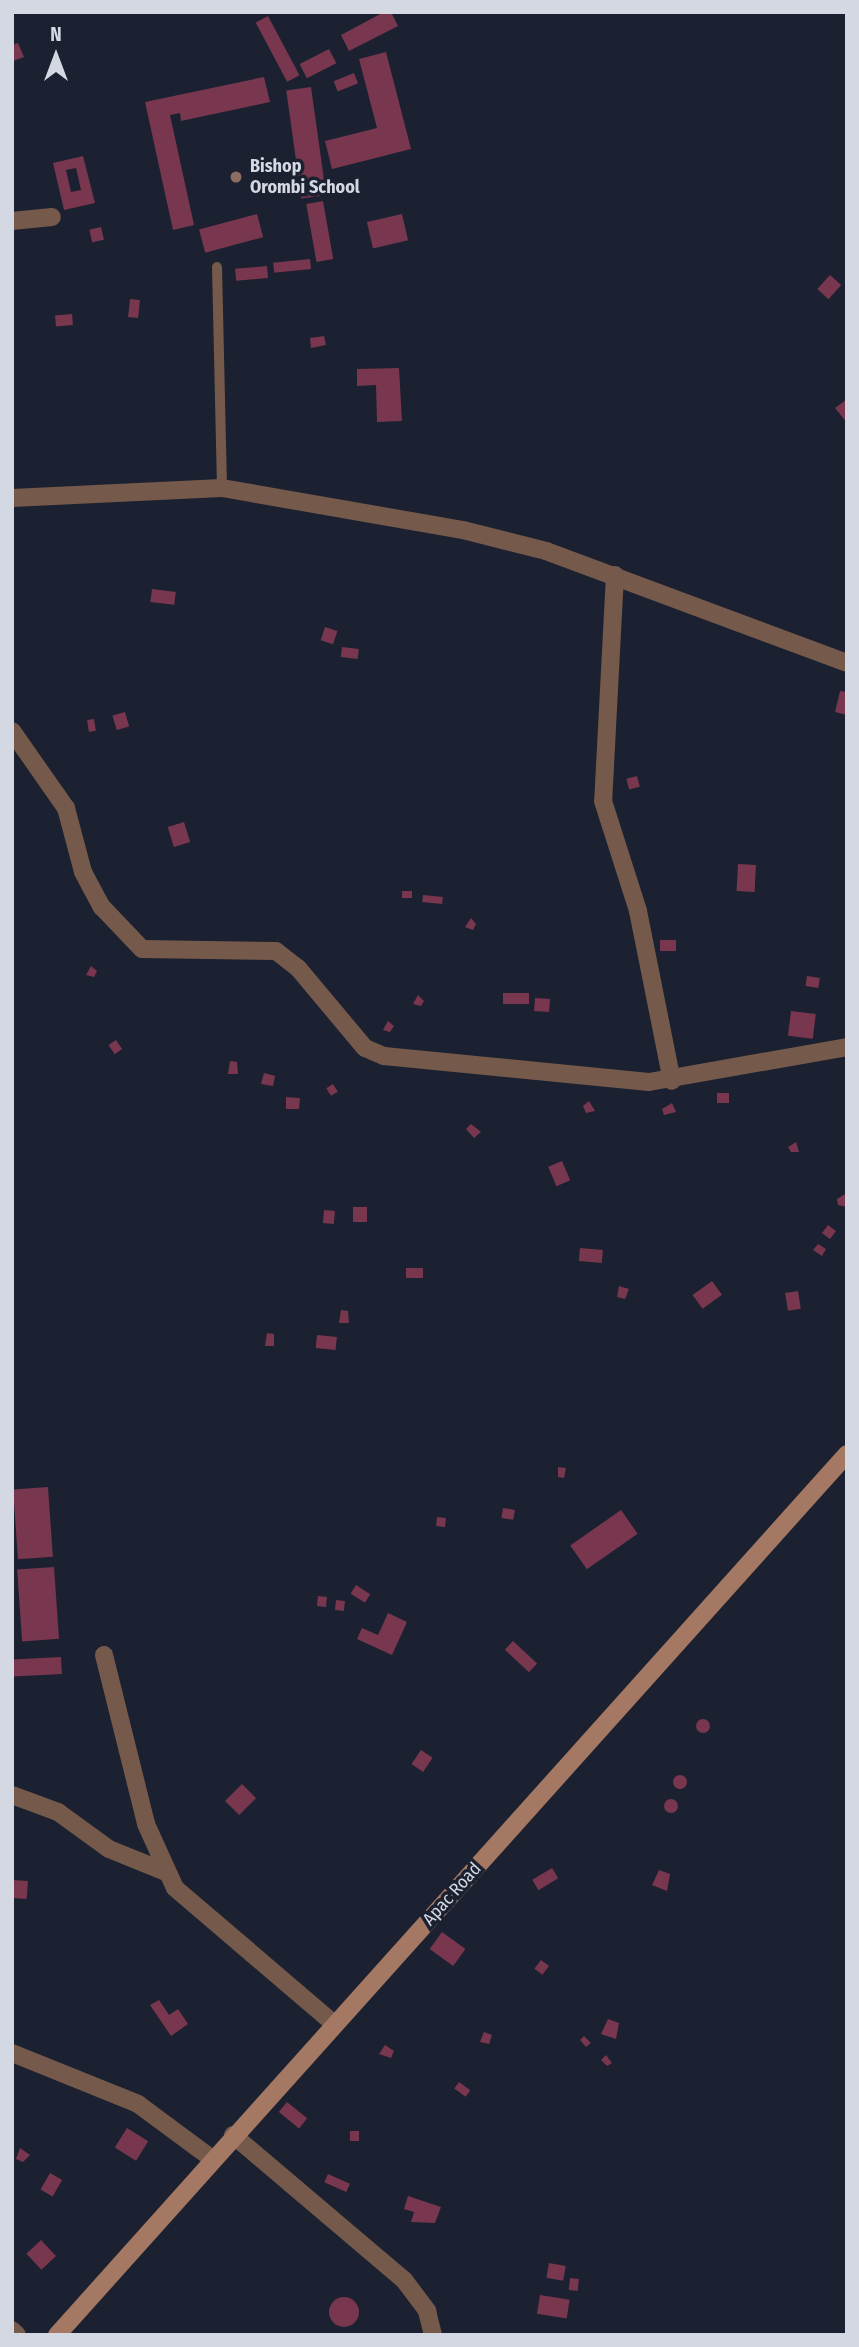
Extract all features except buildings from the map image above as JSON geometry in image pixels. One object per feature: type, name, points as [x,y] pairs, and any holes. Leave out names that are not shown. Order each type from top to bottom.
[{"type":"main road","name":"Apac Road","points":[[57,2335],[211,2158],[847,1454]]},
{"type":"street","points":[[12,221],[52,217]]},
{"type":"street","points":[[12,498],[222,488],[463,530],[615,575],[847,663]]},
{"type":"street","points":[[615,575],[603,800],[641,923],[672,1081]]},
{"type":"street","points":[[12,732],[66,808],[83,872],[102,907],[142,949],[276,951],[298,968],[365,1048],[384,1056],[428,1065],[672,1081],[800,1051],[847,1047]]},
{"type":"street","points":[[104,1655],[146,1824],[175,1888],[334,2024]]},
{"type":"street","points":[[12,1795],[31,1798],[109,1849],[166,1872]]},
{"type":"street","points":[[12,2053],[138,2104],[211,2158]]},
{"type":"street","points":[[233,2135],[404,2280],[427,2311],[433,2335]]},
{"type":"street","points":[[12,2330],[17,2335]]},
{"type":"lane","points":[[217,267],[222,488]]},
{"type":"place","name":"Bishop Orombi School","points":[[236,177]]}]
